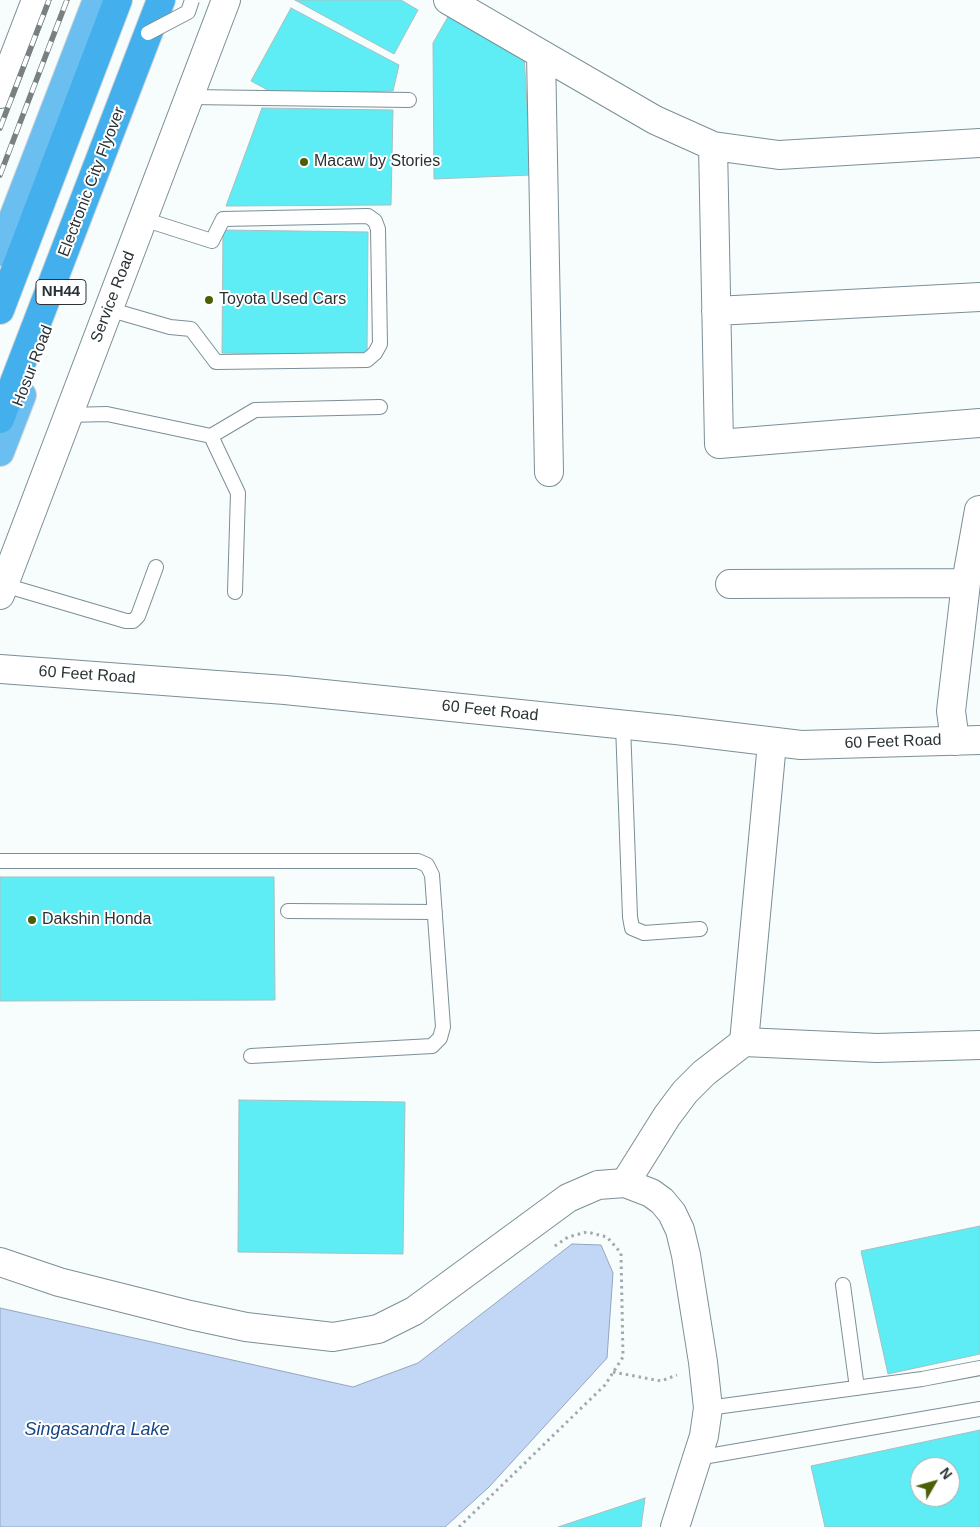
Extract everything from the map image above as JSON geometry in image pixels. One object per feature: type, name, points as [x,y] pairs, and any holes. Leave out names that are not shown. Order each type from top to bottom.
[{"type":"highway","points":[[0,252],[96,0]]},
{"type":"highway","points":[[0,310],[118,0]]},
{"type":"highway","name":"Electronic City Flyover","points":[[0,419],[161,0]]},
{"type":"highway","name":"Hosur Road","points":[[0,452],[173,0]]},
{"type":"street","points":[[0,94],[36,0]]},
{"type":"street","name":"Service Road","points":[[2,590],[226,0]]},
{"type":"street","points":[[448,0],[655,120],[712,146],[778,155],[980,143]]},
{"type":"street","points":[[541,54],[549,472]]},
{"type":"street","points":[[712,146],[719,444],[980,423]]},
{"type":"street","points":[[716,311],[980,297]]},
{"type":"street","points":[[968,740],[951,711],[966,584],[979,510]]},
{"type":"street","points":[[730,584],[966,584]]},
{"type":"street","name":"60 Feet Road","points":[[0,668],[285,690],[623,725],[772,743],[801,745],[968,740]]},
{"type":"street","points":[[744,1042],[772,743]]},
{"type":"street","points":[[625,1183],[667,1116],[685,1092],[704,1073],[744,1042],[877,1048],[980,1045]]},
{"type":"street","points":[[0,1262],[59,1282],[190,1315],[246,1327],[333,1337],[378,1329],[414,1311],[568,1198],[598,1185],[625,1183],[650,1193],[662,1201],[672,1213],[680,1230],[686,1255],[703,1366],[708,1408],[704,1436],[675,1527]]},
{"type":"lane","points":[[106,32],[112,0]]},
{"type":"lane","points":[[148,33],[188,12],[192,0]]},
{"type":"lane","points":[[190,97],[409,100]]},
{"type":"lane","points":[[108,309],[170,327],[191,329],[216,362],[367,360],[376,353],[380,344],[378,229],[375,221],[368,216],[223,219],[212,241],[143,219]]},
{"type":"lane","points":[[68,415],[107,414],[211,436],[255,410],[380,407]]},
{"type":"lane","points":[[211,436],[238,493],[236,592]]},
{"type":"lane","points":[[2,590],[126,622],[133,621],[138,616],[156,567]]},
{"type":"lane","points":[[623,725],[630,917],[632,928],[644,933],[700,929]]},
{"type":"lane","points":[[0,861],[418,861],[427,865],[432,875],[435,912],[443,1027],[440,1038],[432,1046],[251,1056]]},
{"type":"lane","points":[[288,911],[435,912]]},
{"type":"lane","points":[[843,1285],[857,1388]]},
{"type":"lane","points":[[708,1408],[922,1379],[980,1368]]},
{"type":"lane","points":[[697,1458],[980,1409]]},
{"type":"path","points":[[613,1372],[662,1381],[703,1366]]},
{"type":"water","name":"Singasandra Lake","points":[[572,1244],[601,1245],[613,1273],[607,1358],[489,1487],[445,1527],[0,1527],[0,1308],[353,1387],[418,1363]]},
{"type":"building","points":[[295,0],[401,0],[418,10],[394,54]]},
{"type":"building","points":[[291,8],[399,65],[393,91],[275,94],[251,81]]},
{"type":"building","points":[[449,15],[524,54],[531,175],[434,179],[433,43]]},
{"type":"building","points":[[262,108],[393,110],[391,205],[226,206]]},
{"type":"building","points":[[223,230],[368,232],[367,355],[222,353]]},
{"type":"building","points":[[0,877],[274,877],[275,1000],[0,1001]]},
{"type":"building","points":[[239,1100],[405,1102],[403,1254],[238,1252]]},
{"type":"building","points":[[980,1226],[980,1354],[888,1374],[861,1251]]},
{"type":"building","points":[[980,1430],[980,1527],[825,1527],[811,1466]]},
{"type":"building","points":[[645,1498],[641,1527],[558,1527]]},
{"type":"railway","points":[[0,128],[49,0]]},
{"type":"railway","points":[[0,175],[67,0]]},
{"type":"place","name":"Macaw by Stories","points":[[304,162]]},
{"type":"place","name":"Toyota Used Cars","points":[[209,300]]},
{"type":"place","name":"Dakshin Honda","points":[[32,920]]}]
